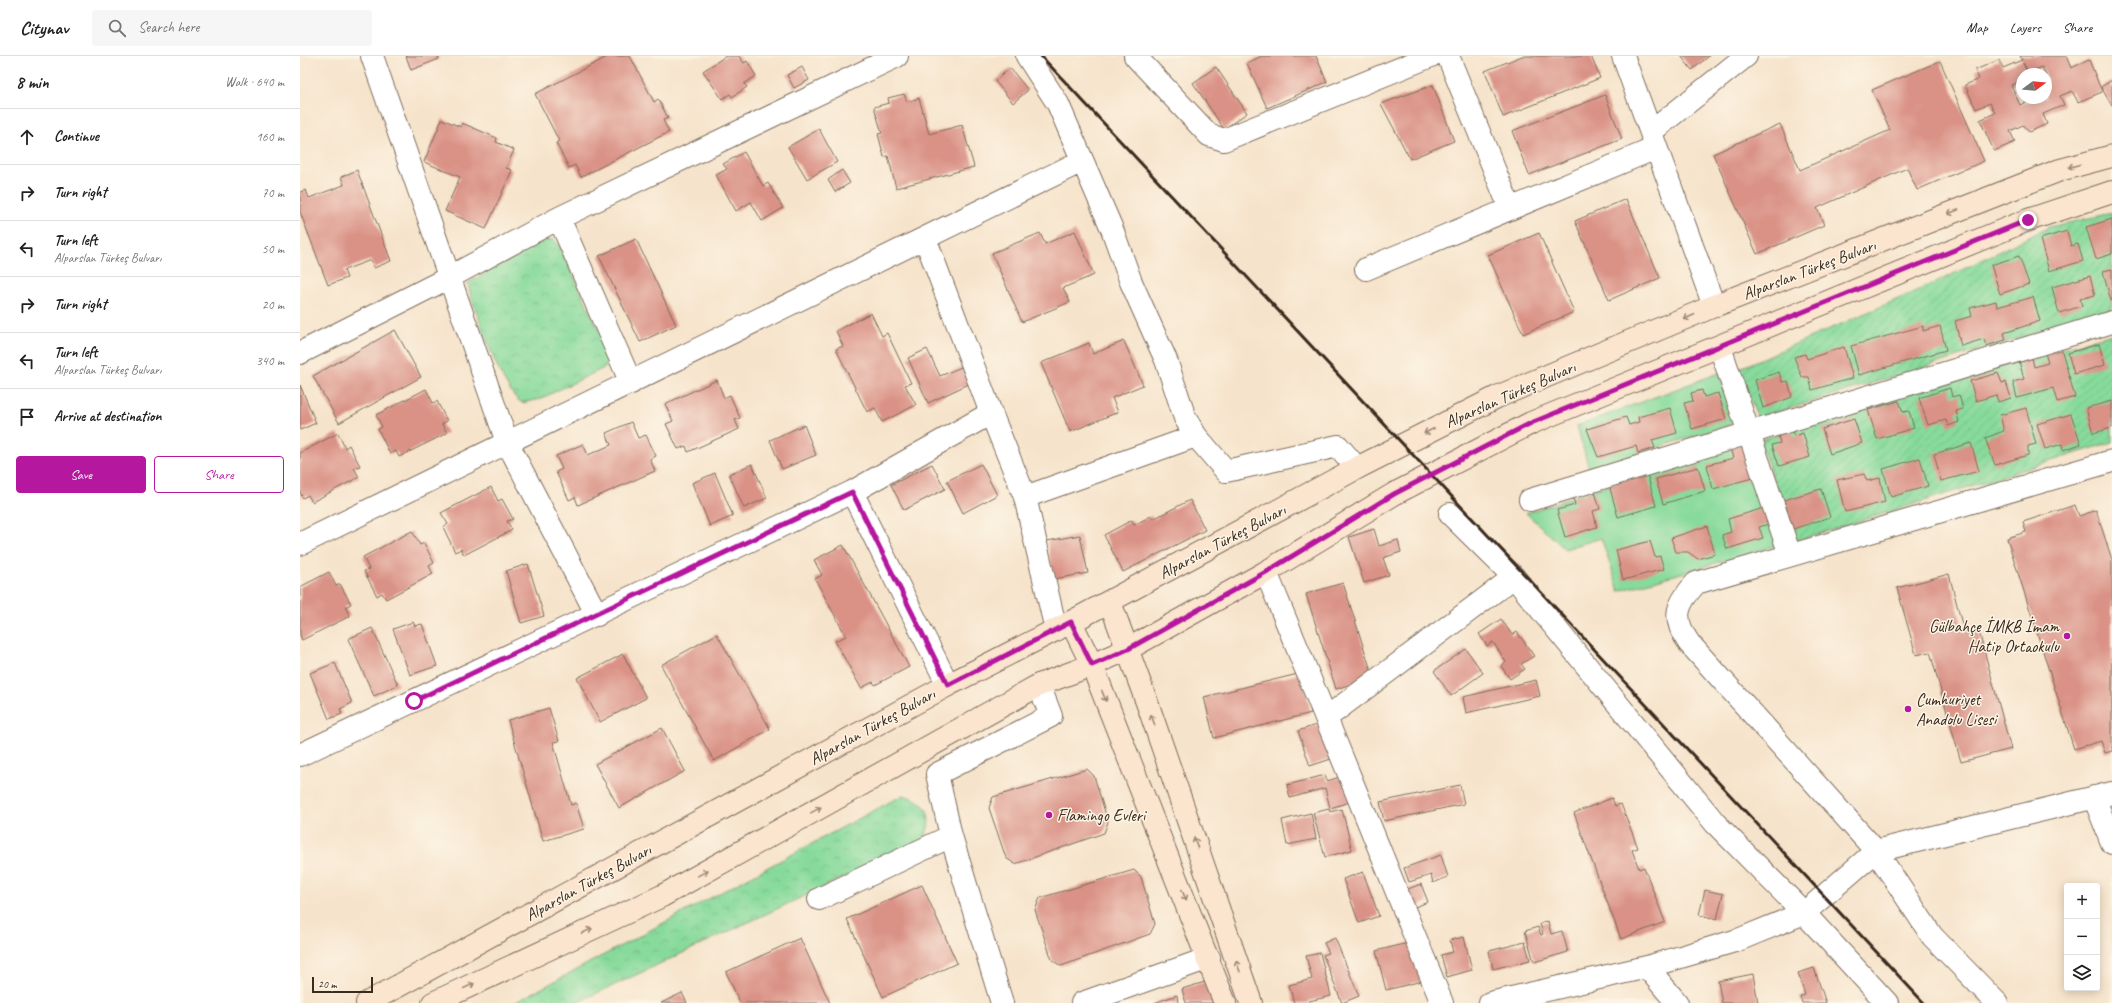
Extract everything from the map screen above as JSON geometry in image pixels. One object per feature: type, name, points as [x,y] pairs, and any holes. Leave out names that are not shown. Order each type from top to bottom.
[{"type":"main road","name":"Alparslan Türkeş Bulvarı","points":[[367,1003],[948,685],[1110,602],[1357,468],[1497,397],[1714,306],[2060,170],[2112,156]]},
{"type":"main road","name":"Alparslan Türkeş Bulvarı","points":[[434,1003],[662,896],[1039,685],[1092,665],[1128,649],[1266,572],[1394,494],[1531,423],[2028,220],[2112,192]]},
{"type":"main road","points":[[1110,602],[1128,649],[1251,1003]]},
{"type":"main road","points":[[1064,626],[1092,665],[1209,958],[1225,1003]]},
{"type":"street","points":[[372,56],[507,442],[597,615]]},
{"type":"street","points":[[300,353],[450,277],[559,218],[897,56]]},
{"type":"street","points":[[1027,56],[1058,104],[1112,229],[1131,282],[1166,360],[1185,418],[1196,436],[1226,471],[1338,446],[1357,468]]},
{"type":"street","points":[[1135,56],[1209,135],[1224,140],[1431,56]]},
{"type":"street","points":[[1448,56],[1510,208]]},
{"type":"street","points":[[1623,56],[1714,306]]},
{"type":"street","points":[[1366,268],[1510,208],[1654,140],[1746,56]]},
{"type":"street","points":[[300,544],[1082,161]]},
{"type":"street","points":[[559,218],[631,383]]},
{"type":"street","points":[[925,238],[1025,497],[1064,626]]},
{"type":"street","points":[[1530,500],[2112,322]]},
{"type":"street","points":[[1720,347],[1790,555]]},
{"type":"street","points":[[300,755],[597,615],[852,492],[992,413]]},
{"type":"street","points":[[1025,497],[1196,436]]},
{"type":"street","points":[[1997,1003],[1932,936],[1876,851],[1689,643],[1680,630],[1678,613],[1682,598],[1696,582],[2112,461]]},
{"type":"street","points":[[852,492],[948,685]]},
{"type":"street","points":[[1450,514],[1514,576],[1715,823],[1804,913],[1887,1003]]},
{"type":"street","points":[[1266,572],[1442,1003]]},
{"type":"street","points":[[1326,718],[1514,576]]},
{"type":"street","points":[[1002,1003],[951,836],[937,774],[1051,716],[1039,685]]},
{"type":"street","points":[[1490,1003],[1647,967],[1738,940],[1804,913],[1876,851],[2103,795],[2112,843]]},
{"type":"street","points":[[819,899],[951,836]]},
{"type":"street","points":[[1082,1003],[1209,958]]},
{"type":"street","points":[[1647,967],[1677,1003]]},
{"type":"green space","points":[[2112,213],[2112,310],[1758,418],[1738,369],[1937,282],[2049,227]]},
{"type":"green space","points":[[542,240],[554,240],[559,245],[612,358],[610,365],[540,399],[522,403],[514,395],[499,370],[471,297],[468,283]]},
{"type":"green space","points":[[2112,334],[2112,442],[1796,541],[1759,440],[1959,378]]},
{"type":"green space","points":[[1719,373],[1736,423],[1589,469],[1577,426]]},
{"type":"green space","points":[[1747,438],[1782,544],[1619,591],[1601,538],[1565,549],[1526,513]]},
{"type":"green space","points":[[903,795],[919,802],[927,811],[929,824],[924,840],[576,1003],[514,1003]]},
{"type":"building","points":[[406,56],[438,56],[439,59],[411,70]]},
{"type":"building","points":[[609,56],[630,56],[654,102],[658,99],[668,118],[663,120],[669,132],[581,177],[575,165],[569,168],[556,143],[559,141],[535,94]]},
{"type":"building","points":[[726,56],[739,56],[744,63],[747,61],[756,76],[744,84],[747,87],[732,97],[730,94],[722,99],[703,71]]},
{"type":"building","points":[[1262,56],[1316,56],[1327,82],[1267,108],[1247,63]]},
{"type":"building","points":[[1522,56],[1591,56],[1600,78],[1503,117],[1485,71]]},
{"type":"building","points":[[1681,56],[1709,56],[1692,70]]},
{"type":"building","points":[[2020,56],[2066,56],[2071,68],[2089,60],[2102,92],[2078,102],[2072,91],[2060,96],[2064,105],[2043,114],[2047,124],[2029,132],[2023,125],[2010,131],[2015,142],[1994,151],[1980,120],[1995,113],[1990,103],[1976,109],[1965,85],[1979,79],[1975,70],[1999,60],[2003,68],[2022,60]]},
{"type":"building","points":[[1940,61],[1984,161],[1917,190],[1907,168],[1817,208],[1824,225],[1757,254],[1713,154],[1780,124],[1800,170],[1890,130],[1872,90]]},
{"type":"building","points":[[802,67],[809,80],[794,88],[787,75]]},
{"type":"building","points":[[1216,67],[1247,113],[1224,129],[1193,83]]},
{"type":"building","points":[[1010,68],[1028,90],[1013,103],[995,81]]},
{"type":"building","points":[[2112,80],[2112,106],[2101,87]]},
{"type":"building","points":[[1433,85],[1454,141],[1410,159],[1381,104]]},
{"type":"building","points":[[904,94],[907,102],[919,98],[929,134],[962,125],[974,167],[896,188],[888,156],[884,157],[878,134],[882,133],[874,107],[889,103],[888,98]]},
{"type":"building","points":[[1605,95],[1622,139],[1529,175],[1512,131]]},
{"type":"building","points":[[442,119],[461,127],[462,123],[497,138],[496,142],[514,150],[506,168],[512,170],[486,229],[445,211],[460,177],[424,162]]},
{"type":"building","points":[[819,129],[837,162],[807,179],[788,147]]},
{"type":"building","points":[[744,152],[763,186],[768,183],[783,208],[762,221],[751,202],[736,211],[716,175],[727,169],[723,164]]},
{"type":"building","points":[[357,170],[391,261],[374,268],[371,260],[344,270],[347,278],[328,285],[300,212],[300,192],[306,190],[309,198],[344,185],[341,177]]},
{"type":"building","points":[[842,170],[850,183],[835,192],[828,180]]},
{"type":"building","points":[[1626,199],[1660,278],[1609,300],[1575,221]]},
{"type":"building","points":[[2112,219],[2112,254],[2096,259],[2086,227]]},
{"type":"building","points":[[1075,231],[1094,275],[1063,288],[1070,302],[1022,322],[992,253],[1040,233],[1045,244]]},
{"type":"building","points":[[2067,231],[2071,246],[2078,244],[2083,261],[2049,271],[2040,239]]},
{"type":"building","points":[[1539,233],[1574,312],[1523,334],[1488,255]]},
{"type":"building","points":[[636,239],[676,325],[640,342],[599,256]]},
{"type":"building","points":[[2019,256],[2029,284],[2000,294],[1991,265]]},
{"type":"building","points":[[2112,269],[2112,301],[2111,301],[2103,271]]},
{"type":"building","points":[[2090,276],[2095,295],[2080,299],[2082,306],[2059,313],[2052,287]]},
{"type":"building","points":[[2033,297],[2040,321],[2004,333],[2006,340],[1986,346],[1984,339],[1961,346],[1955,321],[1972,316],[1970,308],[1996,301],[1997,307]]},
{"type":"building","points":[[871,313],[882,336],[887,333],[911,383],[905,385],[916,405],[882,422],[875,408],[867,412],[836,349],[843,346],[836,331]]},
{"type":"building","points":[[1923,326],[1923,331],[1940,326],[1946,350],[1859,375],[1851,346]]},
{"type":"building","points":[[395,330],[421,377],[339,423],[313,376]]},
{"type":"building","points":[[1124,341],[1143,385],[1112,398],[1118,412],[1070,432],[1041,363],[1089,343],[1093,354]]},
{"type":"building","points":[[2099,344],[2105,365],[2074,374],[2068,353]]},
{"type":"building","points":[[1844,347],[1853,378],[1812,390],[1809,377],[1802,377],[1794,357],[1805,354],[1807,359]]},
{"type":"building","points":[[2061,348],[2075,397],[2057,402],[2053,388],[2017,398],[2013,382],[2024,379],[2019,361],[2032,357],[2034,367],[2048,363],[2045,353]]},
{"type":"building","points":[[927,349],[940,376],[966,365],[973,382],[928,403],[908,358]]},
{"type":"building","points":[[1779,372],[1782,382],[1788,381],[1792,397],[1763,408],[1755,380]]},
{"type":"building","points":[[1998,373],[2002,383],[2006,382],[2011,398],[1998,402],[1996,395],[1976,401],[1970,381]]},
{"type":"building","points":[[717,380],[724,398],[730,395],[740,418],[735,420],[739,429],[688,452],[686,446],[678,449],[666,424],[673,421],[665,404]]},
{"type":"building","points":[[300,385],[316,423],[300,430]]},
{"type":"building","points":[[1950,388],[1952,397],[1959,395],[1963,409],[1956,411],[1959,422],[1948,426],[1946,420],[1928,425],[1919,398]]},
{"type":"building","points":[[426,389],[433,403],[437,401],[447,421],[442,424],[447,433],[399,457],[396,451],[390,454],[378,429],[382,427],[376,415]]},
{"type":"building","points":[[1702,390],[1704,397],[1718,393],[1726,419],[1692,429],[1684,403],[1693,401],[1691,393]]},
{"type":"building","points":[[1899,401],[1903,412],[1909,411],[1914,428],[1877,439],[1868,410]]},
{"type":"building","points":[[2112,401],[2112,428],[2093,433],[2086,408]]},
{"type":"building","points":[[1670,408],[1677,433],[1652,440],[1655,448],[1638,453],[1636,446],[1598,457],[1587,429],[1626,417],[1629,425],[1639,422],[1638,417]]},
{"type":"building","points":[[2026,408],[2036,444],[2028,446],[2028,455],[1995,465],[1985,438],[2004,431],[2000,415]]},
{"type":"building","points":[[2071,414],[2081,444],[2063,450],[2062,444],[2045,449],[2037,424]]},
{"type":"building","points":[[1854,419],[1862,443],[1830,454],[1822,429]]},
{"type":"building","points":[[631,422],[638,438],[646,435],[656,456],[650,459],[655,471],[578,505],[575,497],[569,500],[556,472],[562,469],[556,456],[583,444],[588,455],[611,445],[606,433]]},
{"type":"building","points":[[804,425],[816,455],[782,469],[770,440]]},
{"type":"building","points":[[1792,431],[1794,436],[1803,433],[1810,457],[1779,466],[1772,445],[1780,443],[1778,435]]},
{"type":"building","points":[[338,433],[345,448],[349,445],[360,466],[354,468],[359,477],[312,502],[308,495],[303,498],[300,493],[300,453]]},
{"type":"building","points":[[1745,443],[1756,477],[1713,489],[1707,465],[1733,458],[1730,448]]},
{"type":"building","points":[[1971,443],[1979,471],[1941,481],[1934,454]]},
{"type":"building","points":[[1920,458],[1928,486],[1891,497],[1883,469]]},
{"type":"building","points":[[752,464],[767,498],[744,508],[729,474]]},
{"type":"building","points":[[932,464],[945,489],[904,510],[891,485]]},
{"type":"building","points":[[981,464],[997,495],[963,513],[947,481]]},
{"type":"building","points":[[1698,467],[1705,491],[1663,504],[1656,479]]},
{"type":"building","points":[[715,473],[733,516],[710,526],[692,483]]},
{"type":"building","points":[[1647,474],[1656,506],[1618,517],[1609,485]]},
{"type":"building","points":[[1864,474],[1867,481],[1880,478],[1885,502],[1845,512],[1837,480]]},
{"type":"building","points":[[491,487],[498,501],[502,499],[513,519],[507,521],[512,530],[464,555],[461,549],[455,552],[443,527],[448,524],[441,513]]},
{"type":"building","points":[[1821,489],[1830,517],[1793,529],[1784,500]]},
{"type":"building","points":[[1595,492],[1600,509],[1593,511],[1597,527],[1565,537],[1557,510],[1575,505],[1573,498]]},
{"type":"building","points":[[1190,500],[1205,530],[1123,572],[1104,535],[1132,520],[1134,525],[1151,516],[1153,519]]},
{"type":"building","name":"Gülbahçe İMKB İmam Hatip Ortaokulu","points":[[2075,505],[2079,516],[2096,510],[2112,560],[2112,751],[2105,753],[2101,741],[2074,749],[2007,538],[2026,532],[2023,522]]},
{"type":"building","points":[[1764,508],[1769,524],[1759,527],[1763,538],[1727,549],[1722,535],[1731,532],[1728,519]]},
{"type":"building","points":[[1707,526],[1715,554],[1698,559],[1688,552],[1676,552],[1671,538]]},
{"type":"building","points":[[1374,529],[1379,546],[1398,540],[1401,552],[1383,558],[1389,575],[1364,583],[1349,537]]},
{"type":"building","points":[[412,531],[420,545],[424,543],[434,563],[429,566],[433,574],[386,599],[382,593],[377,596],[364,571],[369,569],[363,557]]},
{"type":"building","points":[[1080,535],[1088,573],[1054,579],[1047,541]]},
{"type":"building","points":[[1650,541],[1655,557],[1660,556],[1664,569],[1623,580],[1616,550]]},
{"type":"building","points":[[843,545],[909,667],[875,685],[873,682],[861,688],[835,641],[846,636],[815,579],[822,575],[814,560]]},
{"type":"building","points":[[528,564],[544,616],[521,623],[506,571]]},
{"type":"building","points":[[329,572],[336,586],[340,584],[351,604],[345,607],[350,616],[302,640],[300,635],[300,587]]},
{"type":"building","points":[[1949,574],[1964,632],[1978,628],[2011,749],[1961,762],[1930,652],[1916,655],[1897,588]]},
{"type":"building","points":[[1343,583],[1373,677],[1336,689],[1306,594]]},
{"type":"building","points":[[1501,619],[1512,635],[1517,632],[1534,656],[1521,664],[1525,669],[1510,679],[1501,666],[1506,662],[1493,642],[1487,646],[1479,634]]},
{"type":"building","points":[[413,622],[415,626],[422,624],[437,666],[410,675],[393,629]]},
{"type":"building","points":[[372,628],[398,685],[374,696],[348,639]]},
{"type":"building","points":[[717,634],[770,729],[714,761],[661,665]]},
{"type":"building","points":[[1466,649],[1483,673],[1451,696],[1434,671]]},
{"type":"building","points":[[623,654],[646,698],[600,722],[577,678]]},
{"type":"building","points":[[335,663],[352,703],[340,709],[342,714],[329,719],[310,673]]},
{"type":"building","points":[[1302,673],[1311,713],[1214,738],[1204,697]]},
{"type":"building","points":[[1536,680],[1540,696],[1466,713],[1463,697]]},
{"type":"building","points":[[549,708],[559,741],[553,742],[571,805],[576,803],[584,829],[543,841],[508,720]]},
{"type":"building","points":[[1319,724],[1331,759],[1310,766],[1298,731]]},
{"type":"building","points":[[662,728],[685,771],[619,808],[595,764]]},
{"type":"building","name":"Flamingo Evleri","points":[[1087,769],[1094,776],[1108,822],[1104,833],[1015,864],[1006,858],[989,808],[993,797]]},
{"type":"building","points":[[1325,775],[1327,781],[1343,776],[1350,802],[1330,808],[1325,788],[1290,798],[1287,785]]},
{"type":"building","points":[[1460,785],[1464,804],[1384,821],[1380,802]]},
{"type":"building","points":[[1612,798],[1615,806],[1621,804],[1638,848],[1632,850],[1639,869],[1644,867],[1665,922],[1621,939],[1574,813]]},
{"type":"building","points":[[1329,809],[1330,812],[1342,809],[1352,850],[1325,857],[1313,813]]},
{"type":"building","points":[[1311,813],[1316,839],[1287,845],[1282,820]]},
{"type":"building","points":[[1441,855],[1448,877],[1433,883],[1431,875],[1409,882],[1404,868]]},
{"type":"building","points":[[1134,870],[1141,877],[1155,924],[1150,934],[1061,966],[1052,960],[1035,910],[1040,898]]},
{"type":"building","points":[[1363,872],[1379,916],[1359,923],[1343,879]]},
{"type":"building","points":[[1421,884],[1428,902],[1415,907],[1408,889]]},
{"type":"building","points":[[922,885],[957,963],[883,997],[847,919]]},
{"type":"building","points":[[1705,890],[1723,894],[1717,919],[1699,915]]},
{"type":"building","points":[[1548,921],[1551,934],[1562,931],[1568,952],[1534,962],[1525,931],[1538,927],[1541,935],[1543,934],[1540,924]]},
{"type":"building","points":[[1464,937],[1472,970],[1447,977],[1441,955],[1453,952],[1450,940]]},
{"type":"building","points":[[800,938],[830,1003],[740,1003],[726,972]]},
{"type":"building","points":[[1335,938],[1359,996],[1342,1003],[1323,955],[1329,953],[1324,943]]},
{"type":"building","points":[[1412,942],[1422,981],[1386,990],[1376,951]]},
{"type":"building","points":[[1525,942],[1530,960],[1493,969],[1489,951]]},
{"type":"building","points":[[1320,953],[1331,996],[1309,1001],[1309,1003],[1294,1003],[1289,985],[1312,979],[1306,956]]},
{"type":"building","points":[[1814,968],[1826,1003],[1802,1003],[1800,997],[1805,995],[1798,973]]},
{"type":"building","points":[[1753,974],[1758,1003],[1722,1003],[1718,981]]},
{"type":"building","points":[[1208,981],[1214,1003],[1186,1003],[1182,989]]},
{"type":"building","points":[[682,993],[687,1003],[661,1003]]},
{"type":"building","points":[[1177,995],[1178,1003],[1154,1003]]},
{"type":"railway","points":[[1041,56],[1924,1003]]},
{"type":"place","name":"Gülbahçe İMKB İmam Hatip Ortaokulu","points":[[2067,636]]},
{"type":"place","name":"Cumhuriyet Anadolu Lisesi","points":[[1908,709]]},
{"type":"place","name":"Flamingo Evleri","points":[[1049,815]]},
{"type":"route","points":[[414,701],[852,492],[948,685],[1071,622],[1092,665],[1128,649],[1266,572],[1394,494],[1531,423],[2028,220]]}]
